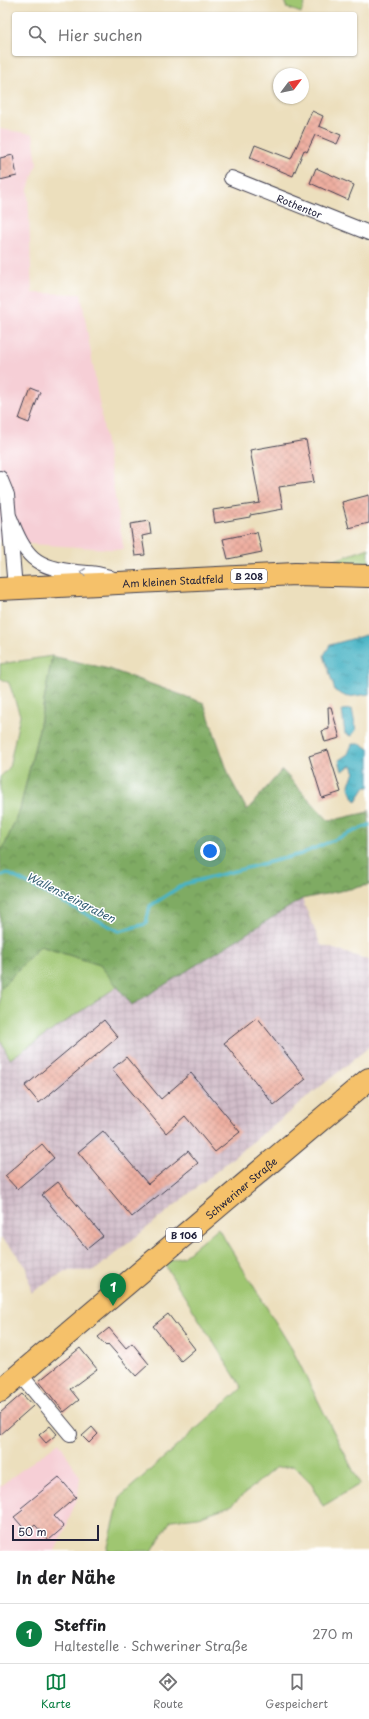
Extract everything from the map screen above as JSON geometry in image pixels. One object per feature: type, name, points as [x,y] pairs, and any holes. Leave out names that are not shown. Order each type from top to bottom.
[{"type":"main road","name":"Am kleinen Stadtfeld","points":[[7,589],[295,574],[369,576]]},
{"type":"main road","name":"Schweriner Straße","points":[[0,1391],[369,1079]]},
{"type":"street","name":"Rothentor","points":[[231,178],[369,233]]},
{"type":"street","points":[[0,478],[7,495],[10,518],[7,589]]},
{"type":"street","points":[[10,518],[21,544],[36,562],[61,570],[95,573],[120,582]]},
{"type":"street","points":[[20,1374],[70,1434]]},
{"type":"shaded area","points":[[0,129],[33,134],[37,164],[28,189],[32,293],[81,294],[124,550],[30,544],[0,540]]},
{"type":"shaded area","points":[[302,899],[321,945],[369,960],[369,1047],[94,1271],[66,1271],[31,1293],[27,1268],[10,1246],[0,1238],[0,1040],[10,1059],[118,986],[132,1005]]},
{"type":"shaded area","points":[[59,1442],[80,1477],[78,1496],[55,1551],[0,1551],[0,1486]]},
{"type":"green space","points":[[285,0],[306,0],[301,12],[286,7]]},
{"type":"green space","points":[[369,548],[369,576],[295,574]]},
{"type":"green space","points":[[52,656],[39,729],[20,809],[4,847],[0,850],[0,777],[9,768],[20,715],[9,683],[0,678],[0,664]]},
{"type":"green space","points":[[52,656],[109,669],[204,703],[230,778],[247,810],[282,770],[329,821],[368,812],[369,810],[369,885],[302,899],[132,1005],[100,965],[40,946],[0,989],[0,850],[4,847],[20,809],[39,729]]},
{"type":"green space","points":[[40,946],[100,965],[118,986],[10,1059],[0,1040],[0,989]]},
{"type":"green space","points":[[218,1228],[292,1349],[360,1484],[323,1506],[312,1484],[294,1466],[275,1468],[230,1506],[198,1517],[171,1520],[152,1551],[107,1551],[120,1497],[242,1388],[163,1262],[183,1257]]},
{"type":"water","points":[[366,635],[369,637],[369,694],[347,697],[335,691],[324,655],[330,645]]},
{"type":"water","points":[[352,709],[356,730],[351,736],[345,734],[342,710]]},
{"type":"water","points":[[352,744],[362,744],[369,749],[369,787],[365,787],[356,801],[349,787],[350,781],[355,773],[352,765],[342,771],[339,760],[348,754]]},
{"type":"building","points":[[312,111],[323,116],[319,126],[341,135],[337,144],[315,135],[307,152],[304,150],[293,176],[250,158],[255,145],[291,159]]},
{"type":"building","points":[[13,155],[17,176],[0,180],[0,158]]},
{"type":"building","points":[[316,168],[354,185],[348,200],[310,183]]},
{"type":"building","points":[[30,388],[40,392],[29,423],[19,419]]},
{"type":"building","points":[[306,440],[314,482],[279,487],[283,509],[215,523],[213,510],[260,503],[250,450]]},
{"type":"building","points":[[369,495],[369,523],[349,528],[342,502]]},
{"type":"building","points":[[149,521],[151,534],[142,536],[145,555],[135,556],[130,524]]},
{"type":"building","points":[[257,532],[262,552],[228,559],[223,539]]},
{"type":"building","points":[[328,707],[331,707],[340,738],[325,742],[322,731],[329,729]]},
{"type":"building","points":[[328,750],[341,792],[322,798],[309,756]]},
{"type":"building","points":[[257,1017],[306,1079],[274,1105],[224,1043]]},
{"type":"building","points":[[104,1020],[118,1037],[39,1103],[25,1086]]},
{"type":"building","points":[[126,1057],[161,1099],[191,1073],[240,1132],[215,1152],[185,1116],[166,1133],[112,1069]]},
{"type":"building","points":[[103,1131],[148,1184],[188,1151],[198,1163],[132,1217],[78,1152]]},
{"type":"building","points":[[42,1144],[54,1158],[17,1189],[5,1176]]},
{"type":"building","points":[[58,1182],[103,1236],[87,1249],[42,1195]]},
{"type":"building","points":[[168,1314],[195,1349],[181,1361],[153,1326]]},
{"type":"building","points":[[109,1328],[126,1348],[132,1343],[149,1364],[136,1376],[108,1344],[106,1346],[98,1337]]},
{"type":"building","points":[[80,1348],[97,1369],[70,1389],[79,1400],[64,1412],[39,1381]]},
{"type":"building","points":[[22,1394],[33,1406],[0,1435],[0,1413]]},
{"type":"building","points":[[50,1426],[57,1434],[46,1443],[39,1435]]},
{"type":"building","points":[[92,1427],[98,1434],[89,1443],[82,1436]]},
{"type":"building","points":[[59,1477],[76,1497],[54,1516],[64,1527],[49,1540],[35,1525],[27,1532],[14,1517],[23,1510],[21,1508]]},
{"type":"waterway","name":"Wallensteingraben","points":[[0,876],[7,873],[119,931],[146,924],[150,906],[184,884],[301,854],[369,825]]},
{"type":"place","name":"Steffin","points":[[113,1306]]}]
